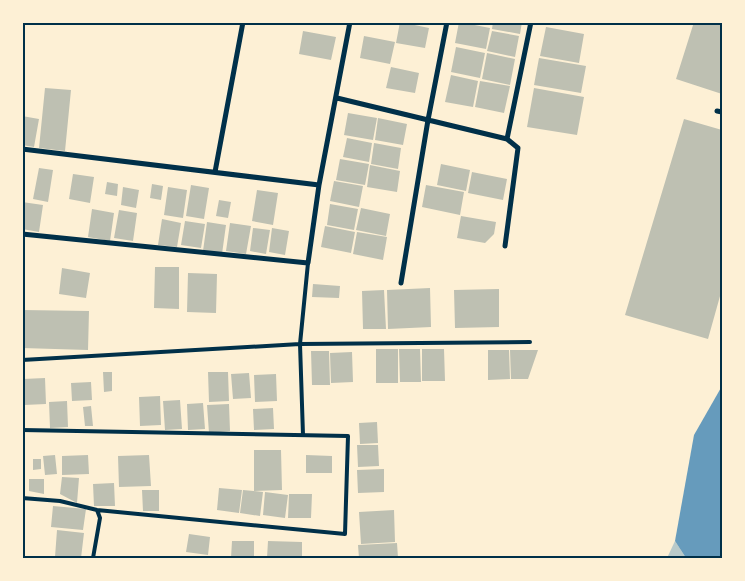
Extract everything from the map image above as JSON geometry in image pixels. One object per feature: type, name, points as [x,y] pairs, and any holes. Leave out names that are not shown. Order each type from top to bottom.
[{"type":"street","points":[[215,172],[243,22]]},
{"type":"street","points":[[22,234],[308,264],[319,185],[350,22]]},
{"type":"street","points":[[401,283],[428,120],[447,22]]},
{"type":"street","points":[[507,139],[531,22]]},
{"type":"street","points":[[337,98],[507,139],[518,148],[505,246]]},
{"type":"street","points":[[22,149],[319,185]]},
{"type":"lane","points":[[303,435],[300,344],[308,264]]},
{"type":"lane","points":[[22,360],[300,344],[530,342]]},
{"type":"lane","points":[[22,430],[348,436],[345,534],[97,510],[60,501],[22,498]]},
{"type":"lane","points":[[93,558],[100,518],[97,510]]},
{"type":"shaded area","points":[[675,541],[686,558],[667,558]]},
{"type":"water","points":[[722,386],[722,558],[686,558],[675,541],[694,435]]},
{"type":"building","points":[[400,22],[429,28],[425,48],[396,43]]},
{"type":"building","points":[[459,22],[490,28],[486,49],[455,43]]},
{"type":"building","points":[[493,22],[522,22],[520,34],[492,29]]},
{"type":"building","points":[[694,22],[722,22],[722,94],[676,79]]},
{"type":"building","points":[[546,27],[584,34],[579,63],[540,56]]},
{"type":"building","points":[[303,31],[336,37],[331,60],[299,54]]},
{"type":"building","points":[[492,31],[519,36],[515,57],[487,51]]},
{"type":"building","points":[[364,36],[395,42],[390,64],[360,58]]},
{"type":"building","points":[[456,47],[485,53],[480,78],[451,72]]},
{"type":"building","points":[[487,53],[515,59],[510,85],[482,79]]},
{"type":"building","points":[[539,58],[586,66],[581,93],[534,85]]},
{"type":"building","points":[[391,67],[419,73],[415,93],[386,88]]},
{"type":"building","points":[[451,75],[478,81],[473,107],[445,102]]},
{"type":"building","points":[[480,81],[510,86],[504,113],[475,107]]},
{"type":"building","points":[[45,88],[71,90],[65,151],[39,148]]},
{"type":"building","points":[[534,88],[584,97],[577,135],[527,127]]},
{"type":"building","points":[[348,113],[377,118],[373,140],[344,135]]},
{"type":"building","points":[[22,116],[39,119],[34,147],[22,145]]},
{"type":"building","points":[[378,118],[407,124],[403,145],[375,140]]},
{"type":"building","points":[[684,119],[722,130],[722,289],[708,339],[625,315]]},
{"type":"building","points":[[347,138],[372,143],[369,162],[343,157]]},
{"type":"building","points":[[374,143],[401,148],[398,169],[371,164]]},
{"type":"building","points":[[340,159],[369,164],[365,185],[336,180]]},
{"type":"building","points":[[441,164],[470,170],[466,191],[437,185]]},
{"type":"building","points":[[370,165],[400,171],[397,192],[367,187]]},
{"type":"building","points":[[39,168],[53,170],[48,202],[33,199]]},
{"type":"building","points":[[472,172],[507,179],[503,200],[468,193]]},
{"type":"building","points":[[73,174],[94,177],[90,203],[69,199]]},
{"type":"building","points":[[334,181],[363,186],[359,207],[330,201]]},
{"type":"building","points":[[107,182],[118,184],[117,196],[105,194]]},
{"type":"building","points":[[152,184],[163,186],[161,200],[150,198]]},
{"type":"building","points":[[191,185],[209,188],[204,219],[186,216]]},
{"type":"building","points":[[426,185],[464,192],[460,215],[422,207]]},
{"type":"building","points":[[123,187],[139,190],[136,208],[121,205]]},
{"type":"building","points":[[168,187],[187,190],[183,218],[164,215]]},
{"type":"building","points":[[257,190],[278,193],[273,225],[252,221]]},
{"type":"building","points":[[219,200],[231,202],[228,218],[216,216]]},
{"type":"building","points":[[22,202],[43,205],[39,232],[22,229]]},
{"type":"building","points":[[330,204],[358,209],[354,230],[327,225]]},
{"type":"building","points":[[361,208],[390,214],[386,236],[356,230]]},
{"type":"building","points":[[92,209],[114,213],[110,241],[88,237]]},
{"type":"building","points":[[119,210],[137,213],[133,241],[114,238]]},
{"type":"building","points":[[461,216],[496,222],[494,234],[485,243],[457,238]]},
{"type":"building","points":[[162,219],[181,223],[177,247],[158,245]]},
{"type":"building","points":[[185,221],[205,224],[201,248],[181,245]]},
{"type":"building","points":[[207,222],[226,225],[222,254],[203,251]]},
{"type":"building","points":[[230,223],[251,226],[246,254],[226,251]]},
{"type":"building","points":[[325,226],[355,232],[351,253],[321,247]]},
{"type":"building","points":[[253,228],[270,230],[266,254],[250,251]]},
{"type":"building","points":[[272,228],[289,231],[285,255],[269,252]]},
{"type":"building","points":[[357,232],[387,237],[383,260],[353,254]]},
{"type":"building","points":[[155,267],[179,267],[179,309],[154,308]]},
{"type":"building","points":[[62,268],[90,273],[86,298],[59,294]]},
{"type":"building","points":[[188,273],[217,274],[216,313],[187,312]]},
{"type":"building","points":[[313,284],[340,286],[339,298],[312,297]]},
{"type":"building","points":[[430,288],[431,327],[388,329],[387,290]]},
{"type":"building","points":[[499,289],[499,327],[455,328],[454,290]]},
{"type":"building","points":[[384,290],[386,329],[363,329],[362,291]]},
{"type":"building","points":[[22,310],[89,311],[88,350],[22,348]]},
{"type":"building","points":[[376,349],[398,349],[398,383],[376,383]]},
{"type":"building","points":[[399,349],[420,349],[421,382],[400,382]]},
{"type":"building","points":[[422,349],[444,349],[445,381],[422,381]]},
{"type":"building","points":[[488,350],[509,350],[510,379],[488,380]]},
{"type":"building","points":[[510,350],[538,350],[528,379],[511,379]]},
{"type":"building","points":[[311,351],[329,351],[330,385],[312,385]]},
{"type":"building","points":[[352,352],[353,382],[331,383],[330,353]]},
{"type":"building","points":[[103,372],[112,372],[112,391],[104,392]]},
{"type":"building","points":[[208,372],[228,372],[229,401],[209,402]]},
{"type":"building","points":[[249,373],[251,398],[233,399],[231,374]]},
{"type":"building","points":[[276,374],[277,401],[255,402],[254,375]]},
{"type":"building","points":[[45,378],[46,404],[24,405],[23,379]]},
{"type":"building","points":[[91,382],[92,400],[72,401],[71,383]]},
{"type":"building","points":[[160,396],[161,425],[140,426],[139,397]]},
{"type":"building","points":[[180,400],[182,429],[165,430],[163,401]]},
{"type":"building","points":[[67,401],[68,427],[50,428],[49,402]]},
{"type":"building","points":[[203,403],[205,429],[188,430],[187,404]]},
{"type":"building","points":[[229,404],[230,431],[209,433],[207,405]]},
{"type":"building","points":[[91,406],[93,426],[85,426],[83,407]]},
{"type":"building","points":[[273,408],[274,429],[254,430],[253,409]]},
{"type":"building","points":[[377,422],[378,443],[360,444],[359,423]]},
{"type":"building","points":[[357,445],[378,445],[379,466],[358,467]]},
{"type":"building","points":[[254,450],[281,450],[282,490],[254,491]]},
{"type":"building","points":[[55,455],[57,474],[45,475],[43,456]]},
{"type":"building","points":[[88,455],[89,474],[62,475],[62,456]]},
{"type":"building","points":[[149,455],[151,486],[119,487],[118,456]]},
{"type":"building","points":[[306,455],[332,456],[332,473],[306,473]]},
{"type":"building","points":[[33,459],[41,459],[41,469],[33,470]]},
{"type":"building","points":[[384,469],[384,492],[358,493],[357,470]]},
{"type":"building","points":[[62,477],[79,478],[77,503],[60,494]]},
{"type":"building","points":[[29,479],[44,479],[44,494],[29,491]]},
{"type":"building","points":[[114,483],[115,506],[94,506],[93,484]]},
{"type":"building","points":[[219,488],[242,490],[239,513],[217,510]]},
{"type":"building","points":[[142,490],[159,490],[159,511],[143,511]]},
{"type":"building","points":[[243,490],[263,492],[260,516],[240,513]]},
{"type":"building","points":[[265,492],[288,495],[285,518],[263,515]]},
{"type":"building","points":[[289,494],[312,494],[311,518],[288,518]]},
{"type":"building","points":[[53,506],[86,509],[83,530],[51,527]]},
{"type":"building","points":[[394,510],[395,542],[361,544],[359,512]]},
{"type":"building","points":[[57,530],[84,533],[81,558],[55,557]]},
{"type":"building","points":[[189,534],[210,537],[208,555],[186,552]]},
{"type":"building","points":[[232,541],[254,541],[254,558],[231,558]]},
{"type":"building","points":[[268,541],[302,542],[302,558],[267,558]]},
{"type":"building","points":[[397,543],[398,558],[359,558],[358,545]]}]
